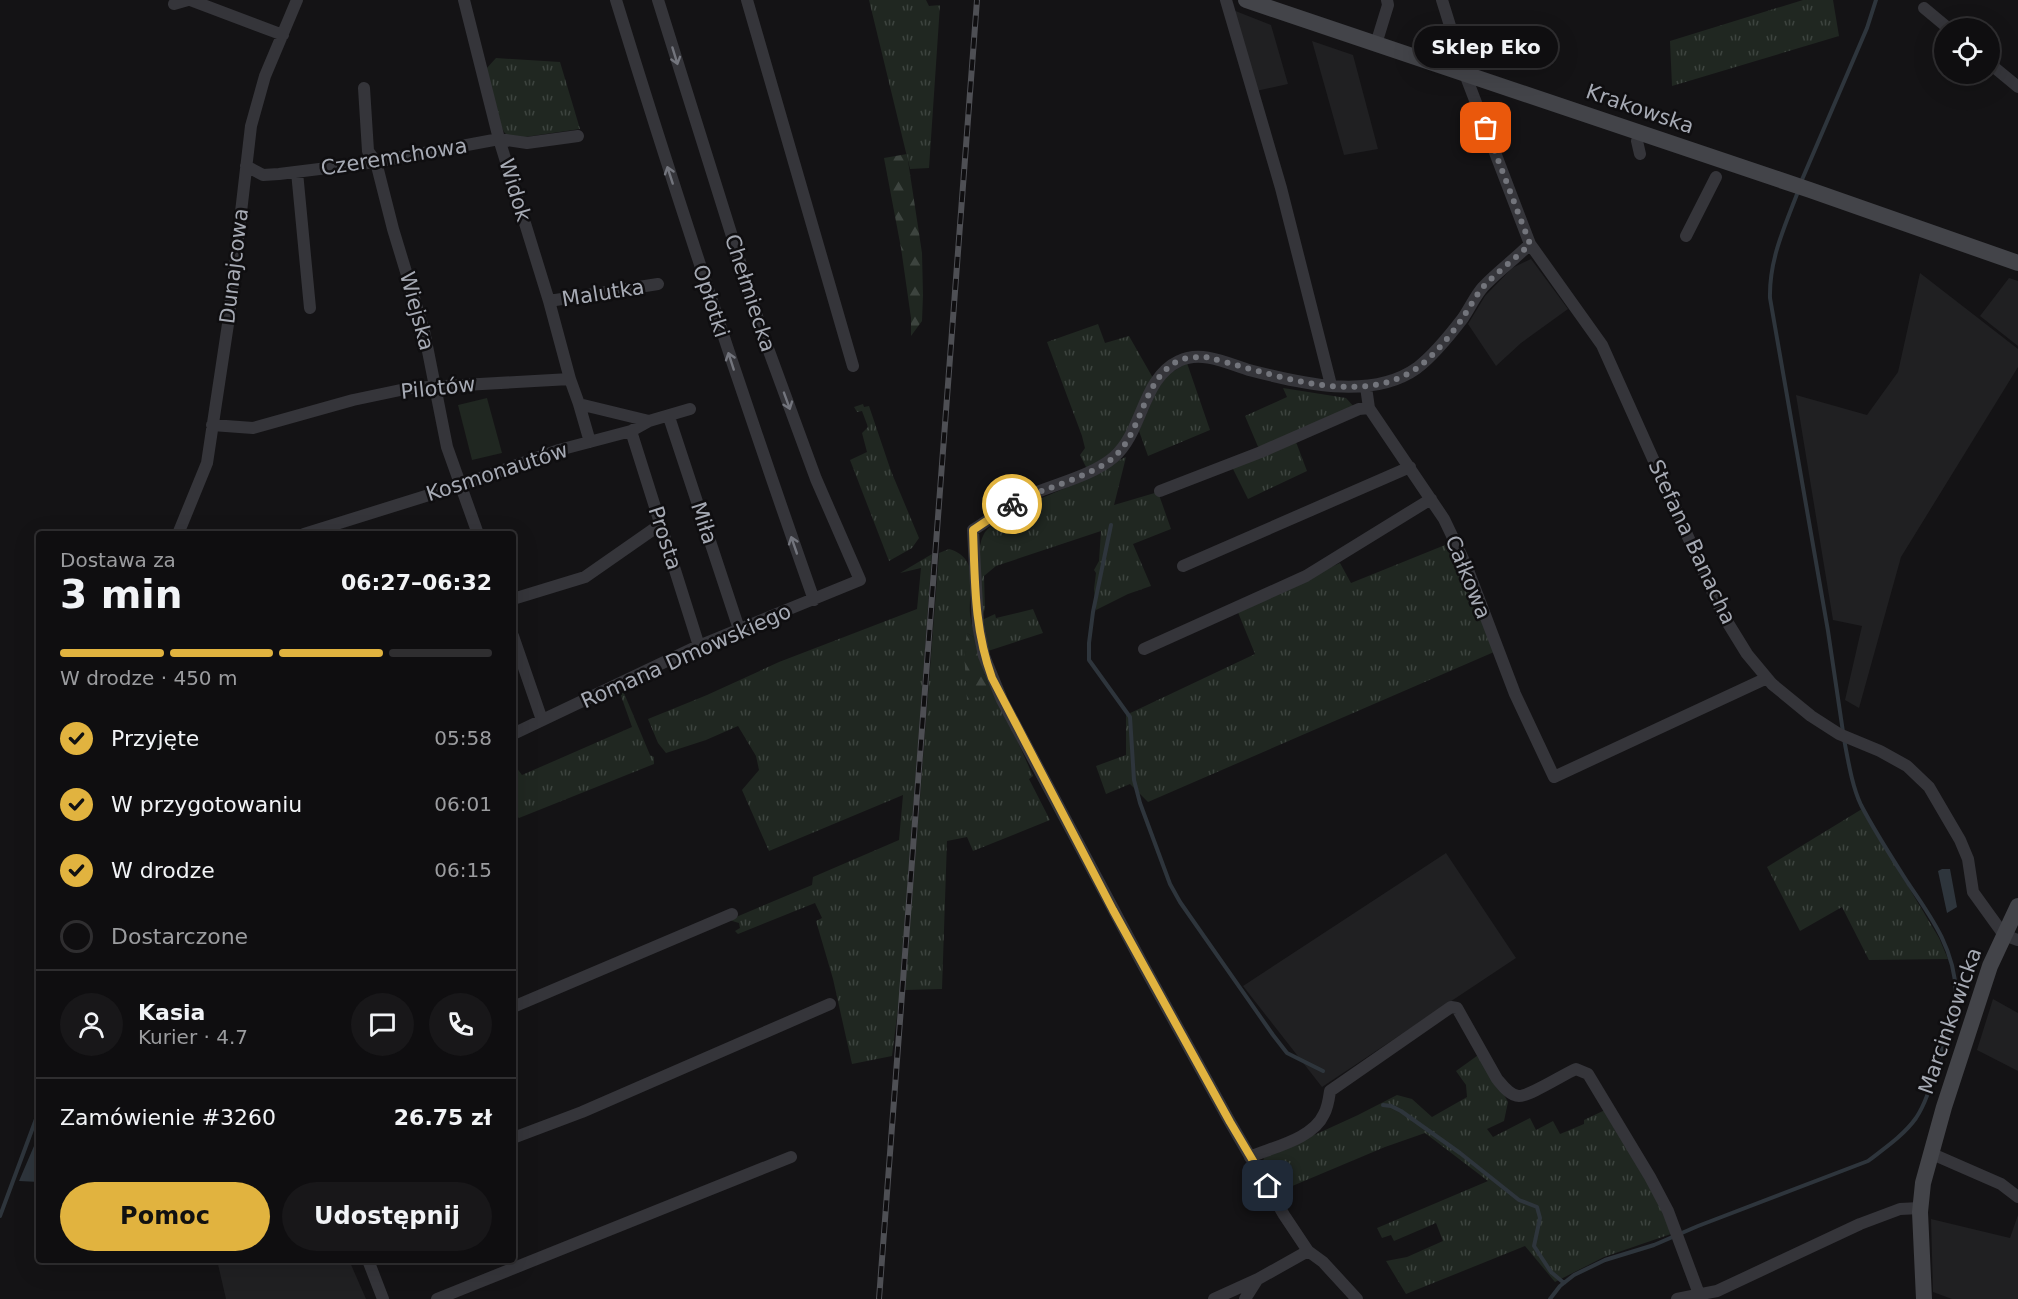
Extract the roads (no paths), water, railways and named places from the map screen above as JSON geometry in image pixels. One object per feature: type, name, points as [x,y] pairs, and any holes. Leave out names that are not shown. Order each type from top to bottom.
[{"type":"main road","name":"Krakowska","points":[[1246,0],[1802,187],[2018,263]]},
{"type":"main road","name":"Marcinkowicka","points":[[1924,1299],[1920,1208],[1930,1153],[1990,966],[2011,938],[2018,906]]},
{"type":"street","points":[[174,4],[189,0],[283,34]]},
{"type":"street","name":"Dunajcowa","points":[[179,531],[207,463],[228,324],[251,126],[265,76],[297,0]]},
{"type":"street","name":"Widok","points":[[464,0],[499,139],[549,301],[570,380]]},
{"type":"street","name":"Opłotki","points":[[616,0],[662,151],[737,381],[814,600]]},
{"type":"street","name":"Chełmiecka","points":[[658,0],[762,332],[816,479],[860,580]]},
{"type":"street","points":[[747,0],[853,366]]},
{"type":"street","points":[[1226,0],[1281,188],[1331,386]]},
{"type":"street","points":[[1376,44],[1388,4],[1387,0]]},
{"type":"street","name":"Stefana Banacha","points":[[1442,0],[1465,74],[1530,244],[1602,345],[1723,615],[1747,654],[1767,678],[1811,716],[1843,736],[1880,751],[1907,766],[1929,787],[1960,840],[1968,859],[1973,892],[2011,938]]},
{"type":"street","points":[[1924,8],[1936,18]]},
{"type":"street","points":[[2000,72],[2018,87]]},
{"type":"street","name":"Wiejska","points":[[364,88],[368,151],[376,162],[393,230],[424,331],[447,447],[477,531]]},
{"type":"street","name":"Czeremchowa","points":[[246,166],[263,175],[297,172],[376,162],[499,139],[527,143],[578,136]]},
{"type":"street","points":[[1637,141],[1640,154]]},
{"type":"street","points":[[297,172],[310,308]]},
{"type":"street","points":[[1686,236],[1716,177]]},
{"type":"street","points":[[1357,1299],[1323,1262],[1308,1251],[1284,1215],[1068,825],[992,678],[984,656],[978,626],[973,530],[1021,499],[1098,468],[1112,459],[1128,440],[1154,385],[1168,367],[1178,361],[1205,357],[1293,380],[1331,386],[1366,387],[1416,369],[1457,325],[1482,288],[1530,244]]},
{"type":"street","name":"Malutka","points":[[549,301],[657,285]]},
{"type":"street","points":[[570,380],[590,442]]},
{"type":"street","name":"Pilotów","points":[[212,425],[253,428],[353,400],[410,388],[570,380]]},
{"type":"street","points":[[1160,491],[1261,452],[1359,409],[1368,408],[1366,387]]},
{"type":"street","points":[[579,404],[649,421]]},
{"type":"street","name":"Całkowa","points":[[1368,408],[1444,519],[1466,565],[1515,694],[1554,777],[1767,678]]},
{"type":"street","name":"Kosmonautów","points":[[314,531],[461,485],[559,450],[631,431],[649,421],[690,409]]},
{"type":"street","name":"Miła","points":[[669,417],[739,629]]},
{"type":"street","name":"Prosta","points":[[631,431],[699,646]]},
{"type":"street","points":[[1183,566],[1410,467]]},
{"type":"street","points":[[1144,649],[1306,576],[1431,499]]},
{"type":"street","points":[[516,598],[585,578],[660,524]]},
{"type":"street","name":"Romana Dmowskiego","points":[[516,733],[699,646],[860,580]]},
{"type":"street","points":[[516,644],[543,720]]},
{"type":"street","points":[[516,1006],[732,915]]},
{"type":"street","points":[[516,1137],[582,1112],[830,1004]]},
{"type":"street","points":[[1250,1156],[1301,1136],[1316,1125],[1324,1114],[1330,1091],[1451,1007],[1457,1008],[1497,1079],[1515,1095],[1529,1093],[1576,1069],[1588,1074],[1650,1177],[1674,1227],[1700,1294]]},
{"type":"street","points":[[1930,1153],[2001,1184],[2018,1197]]},
{"type":"street","points":[[437,1299],[791,1156]]},
{"type":"street","points":[[1677,1299],[1717,1291],[1887,1214],[1900,1209],[1920,1208]]},
{"type":"street","points":[[1214,1299],[1258,1279],[1308,1251]]},
{"type":"street","points":[[369,1263],[383,1299]]},
{"type":"street","points":[[1245,1299],[1258,1279]]},
{"type":"waterway","points":[[1801,182],[1867,28],[1876,0]]},
{"type":"waterway","points":[[1799,189],[1775,256],[1770,298],[1828,631],[1843,732]]},
{"type":"waterway","points":[[1111,525],[1093,612],[1089,660],[1130,717],[1134,780],[1140,803],[1170,884],[1180,902],[1287,1053],[1323,1071]]},
{"type":"waterway","points":[[1550,1299],[1560,1286],[1574,1275],[1605,1260],[1654,1245],[1868,1161],[1900,1136],[1916,1118],[1924,1104],[1953,1017],[1956,1002],[1955,978],[1941,935],[1861,805],[1844,739]]},
{"type":"waterway","points":[[1383,1105],[1401,1111],[1460,1153],[1519,1200],[1537,1207],[1540,1218],[1534,1246],[1551,1272],[1564,1283]]},
{"type":"waterway","points":[[0,1216],[36,1119]]},
{"type":"railway","points":[[879,1299],[977,0]]},
{"type":"place","name":"Sklep Eko","points":[[1486,128]]}]
